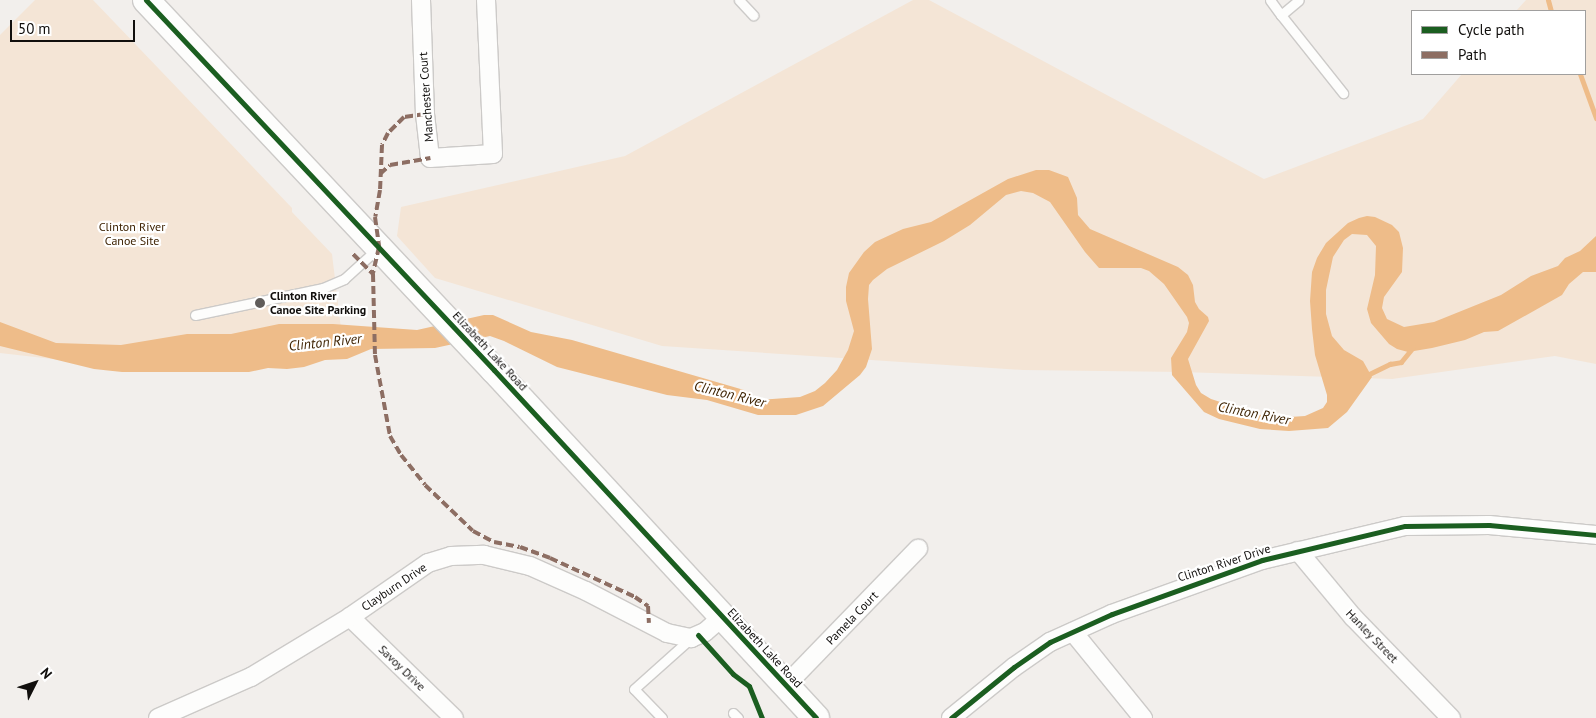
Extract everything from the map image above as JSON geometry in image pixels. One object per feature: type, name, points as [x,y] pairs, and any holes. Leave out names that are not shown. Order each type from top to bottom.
[{"type":"street","name":"Elizabeth Lake Road","points":[[146,0],[470,344],[816,718]]},
{"type":"street","name":"Manchester Court","points":[[421,0],[425,114],[430,158],[493,154],[486,0]]},
{"type":"street","name":"Clinton River Drive","points":[[951,718],[1014,667],[1050,642],[1112,614],[1262,560],[1405,526],[1490,524],[1596,535]]},
{"type":"street","name":"Pamela Court","points":[[786,686],[918,549]]},
{"type":"street","name":"Hanley Street","points":[[1298,551],[1353,617],[1451,718]]},
{"type":"street","name":"Clayburn Drive","points":[[158,718],[251,677],[350,617],[428,564],[450,556],[484,555],[530,566],[667,633],[691,638]]},
{"type":"street","name":"Savoy Drive","points":[[350,617],[454,718]]},
{"type":"street","points":[[691,638],[705,632],[722,617]]},
{"type":"street","points":[[1073,632],[1143,718]]},
{"type":"lane","points":[[739,0],[753,15]]},
{"type":"lane","points":[[1270,0],[1343,92]]},
{"type":"lane","points":[[1281,15],[1299,0]]},
{"type":"lane","points":[[195,315],[323,288],[344,279],[379,247]]},
{"type":"lane","points":[[662,718],[634,689],[691,638]]},
{"type":"green space","name":"Clinton River Canoe Site","points":[[35,0],[93,0],[292,208],[292,212],[332,254],[341,329],[157,371],[0,353],[0,35]]},
{"type":"green space","points":[[913,0],[929,0],[1264,179],[1423,119],[1461,75],[1586,75],[1586,10],[1517,10],[1526,0],[1596,0],[1596,364],[1555,356],[1392,379],[1182,372],[1023,370],[662,346],[435,278],[397,236],[401,207],[625,156]]},
{"type":"water","points":[[1036,170],[1049,170],[1068,177],[1077,198],[1078,215],[1090,229],[1178,267],[1188,275],[1193,285],[1195,302],[1199,309],[1208,317],[1209,321],[1188,359],[1196,385],[1201,393],[1211,399],[1264,416],[1275,418],[1305,416],[1323,408],[1327,402],[1327,395],[1315,355],[1312,329],[1310,301],[1312,272],[1317,258],[1326,243],[1348,223],[1359,218],[1375,217],[1392,225],[1399,232],[1403,248],[1402,272],[1384,297],[1382,308],[1387,319],[1404,327],[1434,322],[1501,295],[1531,276],[1558,266],[1565,258],[1580,251],[1596,236],[1596,272],[1583,272],[1569,284],[1562,295],[1498,331],[1484,332],[1465,340],[1408,352],[1397,349],[1389,344],[1371,323],[1367,309],[1375,275],[1376,246],[1367,235],[1352,234],[1344,240],[1333,257],[1326,290],[1326,314],[1332,336],[1344,350],[1363,361],[1372,377],[1347,412],[1328,428],[1289,431],[1260,429],[1219,419],[1204,412],[1172,375],[1171,358],[1187,332],[1189,323],[1187,317],[1164,284],[1149,271],[1141,268],[1099,268],[1085,252],[1050,202],[1033,193],[1021,191],[1006,195],[970,225],[944,241],[887,269],[873,280],[869,285],[868,299],[872,349],[866,367],[860,375],[823,406],[796,415],[758,415],[707,400],[667,395],[557,367],[490,336],[435,348],[371,349],[347,359],[325,360],[304,367],[287,369],[268,368],[249,372],[122,372],[94,369],[0,346],[0,322],[56,343],[121,345],[187,334],[231,334],[279,324],[333,324],[417,330],[484,315],[493,315],[531,332],[572,340],[744,390],[760,400],[800,397],[815,391],[825,383],[837,370],[848,350],[854,331],[846,301],[846,287],[849,273],[864,252],[875,242],[903,229],[931,222],[1008,179]]},
{"type":"waterway","points":[[1548,0],[1551,10]]},
{"type":"waterway","points":[[1580,75],[1596,118]]},
{"type":"waterway","name":"Clinton River","points":[[1365,376],[1390,364],[1401,362],[1413,347]]},
{"type":"marked path","points":[[425,114],[404,117],[388,133],[382,145],[380,190],[375,217],[379,247],[373,274],[375,355],[390,436],[401,455],[425,485],[473,531],[494,542],[520,547],[550,558],[635,597],[648,606],[649,623]]},
{"type":"marked path","points":[[380,174],[390,165],[430,158]]},
{"type":"marked path","points":[[353,254],[373,274]]},
{"type":"cycle path","points":[[146,0],[494,370],[816,718]]},
{"type":"cycle path","points":[[951,718],[1014,667],[1050,642],[1112,614],[1262,560],[1405,526],[1489,525],[1596,535]]},
{"type":"cycle path","points":[[698,635],[733,674],[749,686],[762,718]]},
{"type":"place","name":"Clinton River Canoe Site Parking","points":[[260,303]]}]
